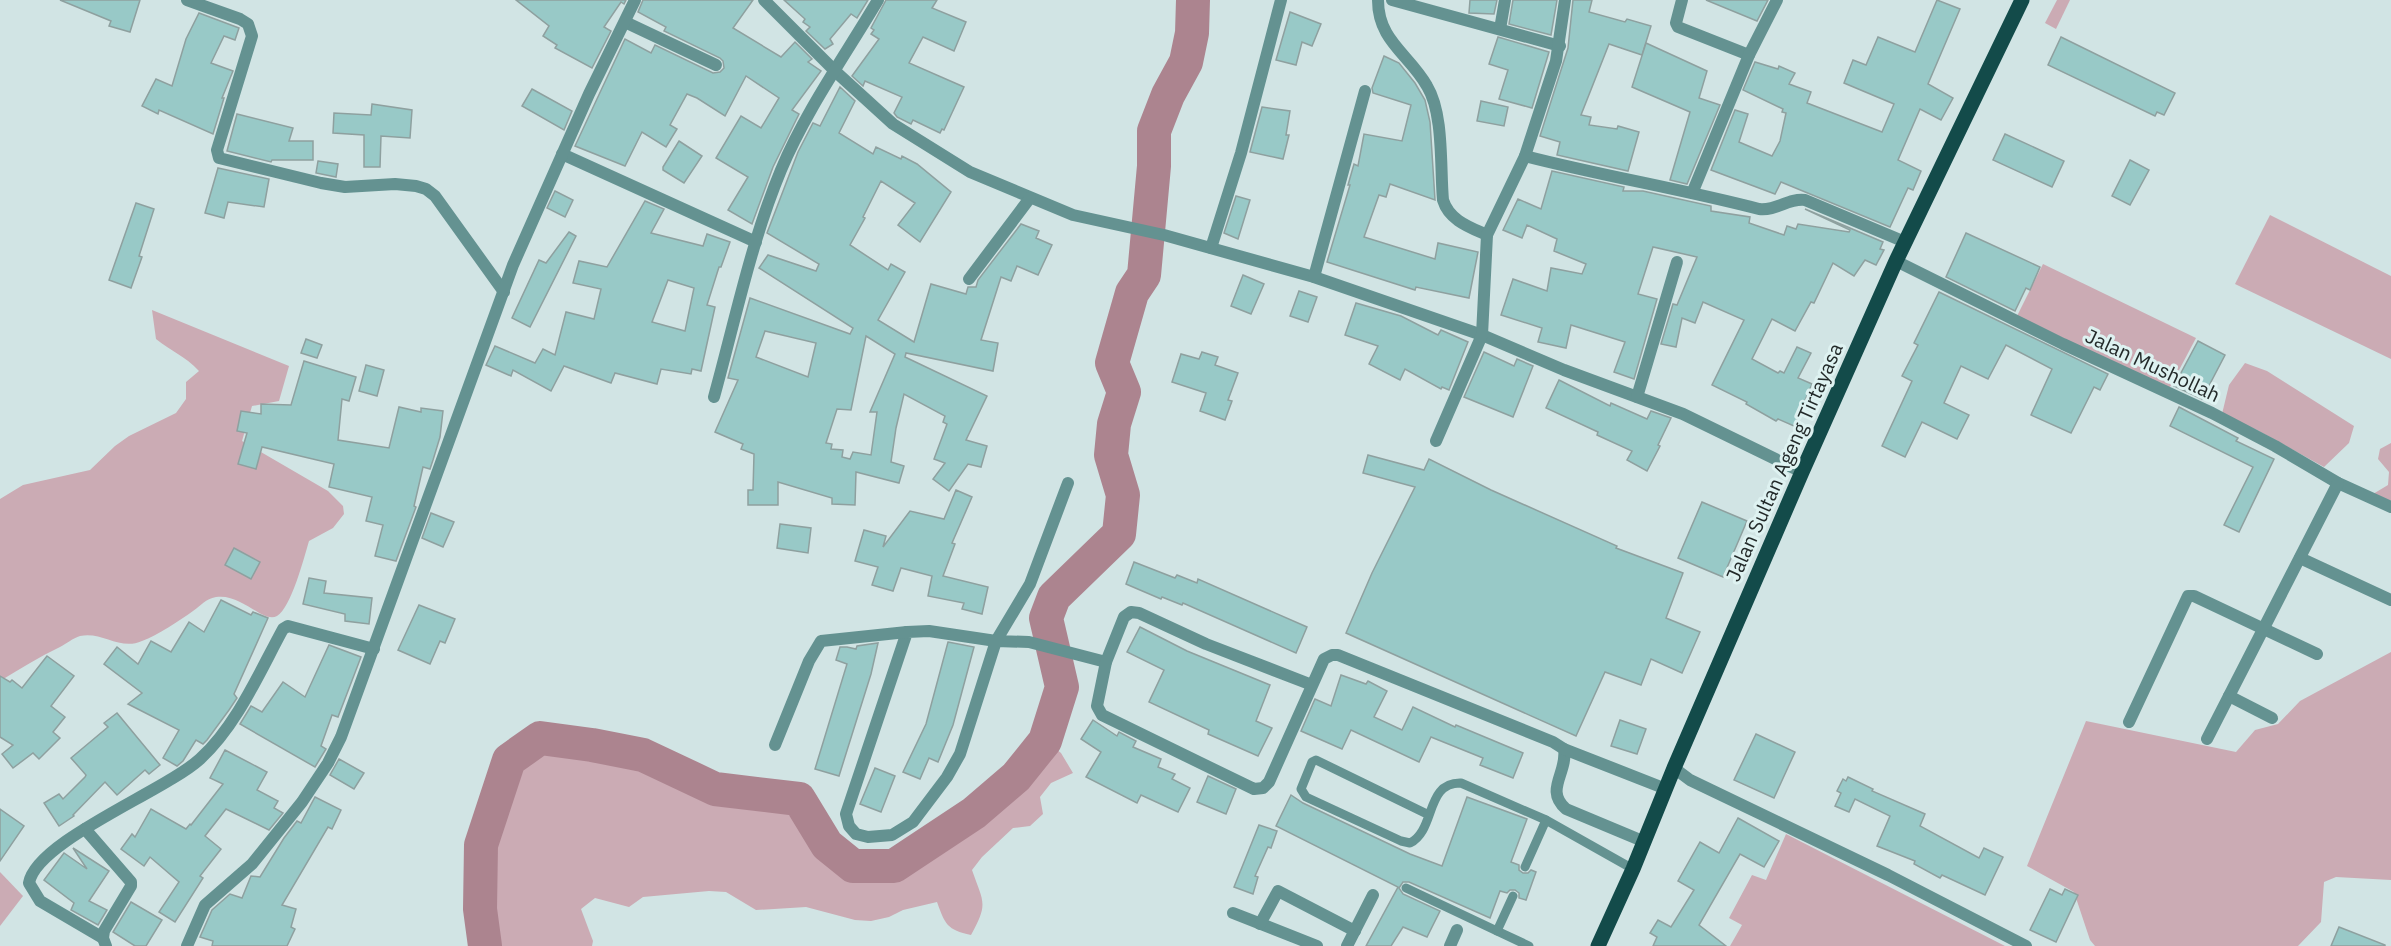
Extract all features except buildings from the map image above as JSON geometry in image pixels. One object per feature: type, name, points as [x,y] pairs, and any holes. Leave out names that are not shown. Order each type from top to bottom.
[{"type":"main road","name":"Jalan Sultan Ageng Tirtayasa","points":[[1598,946],[1645,842],[1674,768],[1802,472],[1896,261],[2022,0]]},
{"type":"street","points":[[187,0],[214,5],[240,19],[248,24],[252,36],[217,150],[219,158],[345,187],[394,184],[426,189],[435,196],[504,292]]},
{"type":"street","points":[[187,946],[205,905],[252,864],[302,802],[328,763],[341,737],[513,265],[562,154],[636,0]]},
{"type":"street","points":[[764,0],[836,72],[900,128],[970,172],[1073,215],[1164,235],[1314,277],[1482,335],[1564,370],[1683,414],[1802,472]]},
{"type":"street","points":[[714,397],[756,242],[774,189],[789,153],[879,0]]},
{"type":"street","points":[[1211,248],[1241,153],[1281,0]]},
{"type":"street","points":[[1378,0],[1378,13],[1387,36],[1427,86],[1433,101],[1437,121],[1443,200],[1446,208],[1454,217],[1487,235]]},
{"type":"street","points":[[1392,0],[1560,46]]},
{"type":"street","points":[[1500,29],[1505,0]]},
{"type":"street","points":[[1436,441],[1482,335],[1487,235],[1525,156],[1560,46],[1560,23],[1565,0]]},
{"type":"street","points":[[1682,0],[1676,18],[1678,27],[1749,55]]},
{"type":"street","points":[[1693,191],[1749,55],[1777,0]]},
{"type":"street","points":[[625,22],[716,65]]},
{"type":"street","points":[[1314,277],[1365,91]]},
{"type":"street","points":[[562,154],[756,242]]},
{"type":"street","points":[[1525,156],[1568,168],[1693,191],[1769,210],[1797,199],[1806,200],[1905,242]]},
{"type":"street","points":[[969,279],[1030,198]]},
{"type":"street","name":"Jalan Mushollah","points":[[1896,261],[2063,344],[2212,413],[2338,483],[2391,507]]},
{"type":"street","points":[[1637,397],[1677,262]]},
{"type":"street","points":[[907,632],[846,814],[849,826],[856,834],[868,837],[892,835],[913,822],[947,777],[960,754],[996,641],[1030,584],[1068,483]]},
{"type":"street","points":[[2207,739],[2338,483]]},
{"type":"street","points":[[2300,558],[2391,600]]},
{"type":"street","points":[[2129,722],[2188,596],[2194,596],[2317,654]]},
{"type":"street","points":[[1312,685],[1206,644],[1139,613],[1131,612],[1124,617],[1106,662],[1097,706],[1102,715],[1254,789],[1263,788],[1269,782],[1324,659],[1338,655],[1666,789]]},
{"type":"street","points":[[85,829],[131,882],[131,886],[107,925],[104,942],[40,901],[29,883],[32,873],[42,860],[85,829],[137,800],[198,761],[222,736],[283,629],[288,626],[374,649]]},
{"type":"street","points":[[775,745],[809,661],[818,643],[827,639],[929,631],[996,641],[1029,642],[1106,662]]},
{"type":"street","points":[[2229,696],[2272,718]]},
{"type":"street","points":[[1564,749],[1566,758],[1555,791],[1558,802],[1566,809],[1645,842]]},
{"type":"street","points":[[1674,768],[1690,780],[1888,875],[2026,946]]},
{"type":"street","points":[[1260,924],[1278,891],[1355,931]]},
{"type":"street","points":[[1347,946],[1373,895]]},
{"type":"street","points":[[1233,913],[1317,946]]},
{"type":"street","points":[[1450,946],[1457,930]]},
{"type":"lane","points":[[1429,815],[1316,760],[1312,762],[1301,789],[1306,797],[1401,841],[1410,843],[1418,839],[1429,815],[1440,790],[1450,782],[1461,783],[1546,820],[1633,869]]},
{"type":"lane","points":[[1525,867],[1546,820]]},
{"type":"lane","points":[[1406,888],[1529,946]]},
{"type":"lane","points":[[1497,931],[1514,896]]},
{"type":"shaded area","points":[[2057,0],[2070,0],[2056,29],[2045,23]]},
{"type":"shaded area","points":[[2270,215],[2391,276],[2391,359],[2235,284]]},
{"type":"shaded area","points":[[2043,264],[2196,338],[2169,389],[2017,316]]},
{"type":"shaded area","points":[[152,310],[289,366],[279,401],[252,406],[242,441],[328,491],[343,506],[344,514],[333,528],[309,541],[292,593],[277,616],[265,616],[235,599],[216,597],[206,601],[168,628],[142,641],[126,644],[96,636],[80,636],[0,681],[0,499],[23,485],[90,470],[129,436],[176,413],[186,399],[186,382],[199,371],[156,339]]},
{"type":"shaded area","points":[[2245,363],[2267,371],[2354,426],[2349,443],[2324,467],[2257,430],[2222,414],[2229,385]]},
{"type":"shaded area","points":[[2391,443],[2391,501],[2373,494],[2388,485],[2389,472],[2378,459],[2380,449]]},
{"type":"shaded area","points":[[2391,652],[2391,880],[2336,877],[2324,882],[2321,922],[2298,946],[2095,946],[2090,940],[2074,892],[2027,866],[2086,721],[2236,752],[2255,730],[2278,724],[2300,701]]},
{"type":"shaded area","points":[[1051,745],[1061,753],[1073,773],[1051,783],[1040,797],[1043,814],[1030,826],[1013,828],[982,857],[972,870],[981,896],[982,909],[971,935],[957,931],[948,925],[937,902],[871,921],[855,920],[806,907],[756,910],[726,892],[709,891],[643,897],[629,907],[595,898],[581,909],[593,941],[592,946],[492,946],[487,908],[488,846],[515,764],[542,746],[641,762],[713,796],[795,806],[821,850],[850,873],[896,873],[979,819],[1021,782]]},
{"type":"shaded area","points":[[1786,834],[2005,946],[1730,946],[1742,925],[1729,918],[1752,875],[1766,880]]},
{"type":"shaded area","points":[[0,872],[23,896],[0,926]]},
{"type":"waterway","points":[[485,946],[480,909],[481,845],[509,760],[540,738],[643,755],[715,789],[799,799],[827,845],[853,866],[894,866],[974,813],[1016,777],[1045,741],[1062,687],[1046,618],[1054,597],[1119,534],[1123,495],[1111,455],[1114,424],[1124,392],[1112,363],[1132,293],[1144,275],[1154,166],[1154,131],[1168,95],[1186,62],[1192,33],[1193,0]]}]
